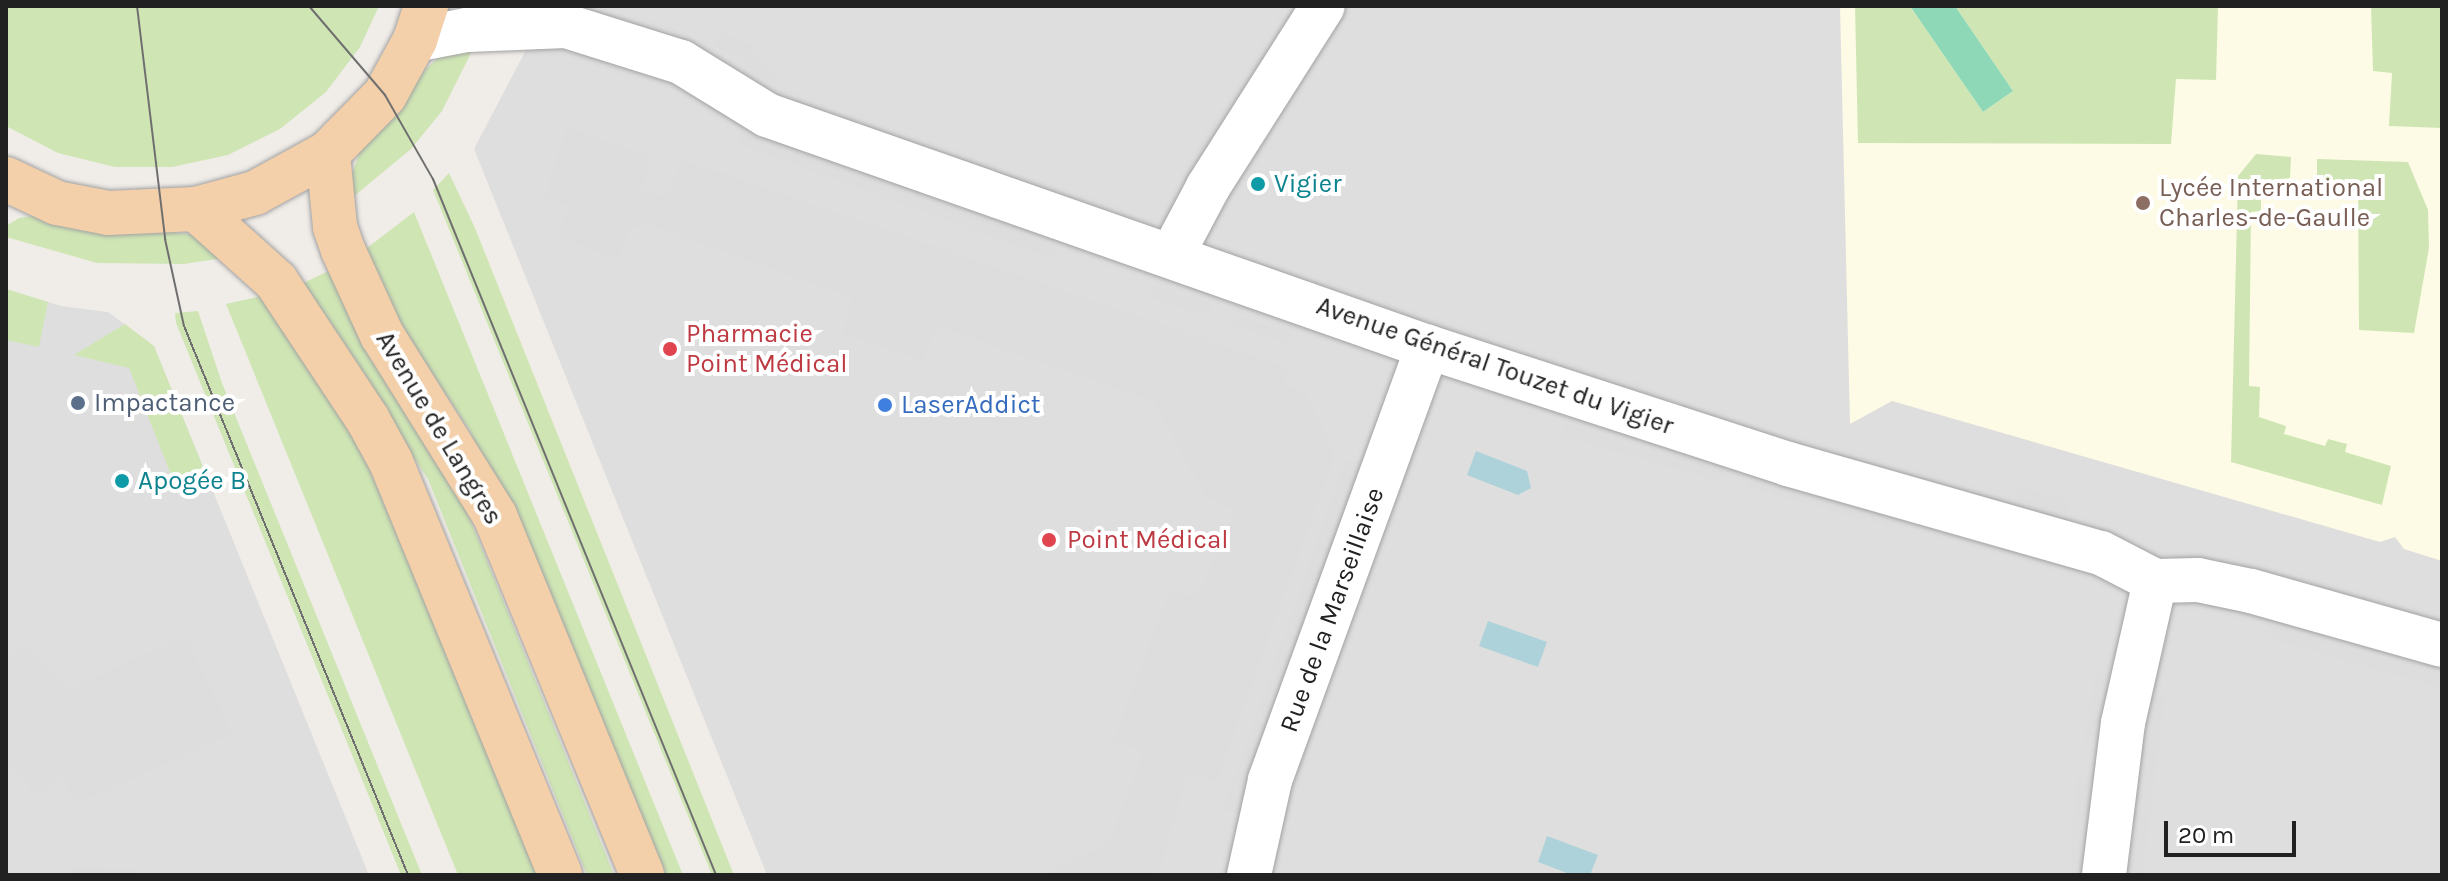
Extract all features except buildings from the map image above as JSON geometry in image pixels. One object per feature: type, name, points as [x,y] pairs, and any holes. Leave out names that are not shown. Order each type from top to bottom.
[{"type":"main road","points":[[17,194],[109,213],[196,209],[255,193],[328,153],[385,95],[420,23]]},
{"type":"main road","name":"Avenue de Langres","points":[[328,153],[335,227],[343,250],[382,335],[495,516],[642,875]]},
{"type":"main road","points":[[196,209],[276,281],[338,368],[391,462],[560,875]]},
{"type":"street","points":[[1172,255],[1201,200],[1323,6]]},
{"type":"street","name":"Avenue Général Touzet du Vigier","points":[[420,23],[467,30],[555,16],[681,62],[767,115],[1428,347],[1788,464],[2101,553],[2155,581],[2198,580],[2251,591],[2442,645]]},
{"type":"street","name":"Rue de la Marseillaise","points":[[1249,875],[1270,780],[1428,347]]},
{"type":"street","points":[[2104,875],[2123,723],[2155,581]]},
{"type":"shaded area","points":[[536,6],[2442,6],[2442,875],[767,875],[474,149],[528,46]]},
{"type":"shaded area","name":"Lycée International Charles-de-Gaulle","points":[[1840,6],[2442,6],[2442,561],[2404,549],[2395,537],[2380,542],[1892,401],[1850,424]]},
{"type":"shaded area","points":[[721,33],[753,46],[750,54],[779,74],[773,84],[746,65],[747,60],[715,47]]},
{"type":"shaded area","points":[[1263,43],[1272,49],[1195,173],[1185,167]]},
{"type":"shaded area","points":[[566,127],[652,157],[641,191],[661,196],[670,191],[681,159],[1288,368],[1282,385],[1305,391],[1335,455],[1218,778],[1216,782],[1188,772],[1158,875],[1042,875],[1110,842],[1143,751],[1113,741],[1170,591],[1196,598],[1236,511],[1205,495],[1153,401],[937,326],[924,360],[842,333],[853,298],[647,224],[630,228],[618,259],[558,237],[569,206],[545,198]]},
{"type":"shaded area","points":[[742,132],[1057,247],[1053,259],[738,144]]},
{"type":"shaded area","points":[[1156,287],[1212,305],[1209,316],[1152,298]]},
{"type":"shaded area","points":[[6,289],[61,306],[108,312],[154,346],[369,875],[6,875]]},
{"type":"shaded area","points":[[1357,293],[1510,345],[1506,355],[1354,303]]},
{"type":"shaded area","points":[[1236,315],[1292,333],[1289,343],[1233,326]]},
{"type":"shaded area","points":[[1573,364],[1653,387],[1650,398],[1570,375]]},
{"type":"shaded area","points":[[1564,424],[1729,471],[1726,483],[1560,436]]},
{"type":"shaded area","points":[[1346,459],[1361,464],[1238,815],[1223,810]]},
{"type":"shaded area","points":[[1752,477],[1897,519],[1895,529],[1749,488]]},
{"type":"shaded area","points":[[2017,487],[2070,500],[2066,516],[2013,503]]},
{"type":"shaded area","points":[[2274,627],[2442,675],[2442,688],[2270,639]]},
{"type":"shaded area","points":[[186,635],[232,734],[75,804],[62,776],[37,797],[6,765],[6,660],[24,646],[70,689]]},
{"type":"shaded area","points":[[2096,673],[2111,675],[2098,743],[2083,741]]},
{"type":"shaded area","points":[[2154,691],[2165,694],[2143,875],[2130,875]]},
{"type":"shaded area","points":[[2077,775],[2091,777],[2083,875],[2070,875]]},
{"type":"shaded area","points":[[67,867],[136,869],[135,875],[67,875]]},
{"type":"green space","points":[[6,6],[379,6],[360,47],[326,92],[280,129],[228,155],[172,167],[115,167],[58,153],[6,126]]},
{"type":"green space","points":[[1855,6],[1910,6],[1983,112],[2013,91],[1955,6],[2218,6],[2216,80],[2176,79],[2171,144],[1858,143]]},
{"type":"green space","points":[[1910,6],[1955,6],[2013,91],[1983,112]]},
{"type":"green space","points":[[2371,6],[2442,6],[2442,128],[2389,126],[2392,73],[2373,71]]},
{"type":"green space","points":[[477,41],[442,111],[411,149],[353,197],[351,177],[363,143],[440,56]]},
{"type":"green space","points":[[2256,154],[2291,157],[2290,178],[2261,182],[2261,211],[2251,212],[2249,386],[2260,387],[2259,417],[2286,426],[2284,434],[2325,446],[2328,439],[2347,444],[2345,452],[2391,466],[2382,505],[2231,462],[2238,176]]},
{"type":"green space","points":[[2317,159],[2408,162],[2428,210],[2429,248],[2414,333],[2359,330],[2358,181],[2317,179]]},
{"type":"green space","points":[[449,173],[475,228],[734,875],[712,875],[433,190]]},
{"type":"green space","points":[[414,212],[683,875],[661,875],[470,431],[389,308],[363,251]]},
{"type":"green space","points":[[39,215],[202,236],[229,250],[217,259],[184,264],[97,263],[6,237],[6,226],[19,218]]},
{"type":"green space","points":[[339,266],[435,432],[614,875],[587,875],[428,479],[299,285]]},
{"type":"green space","points":[[6,289],[48,302],[39,347],[6,340]]},
{"type":"green space","points":[[270,294],[341,401],[540,875],[458,875],[226,304]]},
{"type":"green space","points":[[198,311],[222,383],[422,875],[401,875],[176,323],[175,313]]},
{"type":"green space","points":[[125,324],[154,346],[205,472],[175,485],[129,368],[74,355]]},
{"type":"water","points":[[1476,451],[1527,471],[1531,488],[1518,495],[1467,475]]},
{"type":"water","points":[[1488,621],[1547,642],[1538,667],[1479,646]]},
{"type":"water","points":[[1547,836],[1598,855],[1590,875],[1572,875],[1538,862]]},
{"type":"tram line","points":[[137,6],[165,239],[184,326],[408,875]]},
{"type":"tram line","points":[[309,6],[385,95],[433,179],[716,875]]},
{"type":"place","name":"Vigier","points":[[1258,184]]},
{"type":"place","name":"Lycée International Charles-de-Gaulle","points":[[2143,203]]},
{"type":"place","name":"Pharmacie Point Médical","points":[[670,349]]},
{"type":"place","name":"Impactance","points":[[78,403]]},
{"type":"place","name":"LaserAddict","points":[[885,405]]},
{"type":"place","name":"Apogée B","points":[[122,481]]},
{"type":"place","name":"Point Médical","points":[[1049,540]]}]
